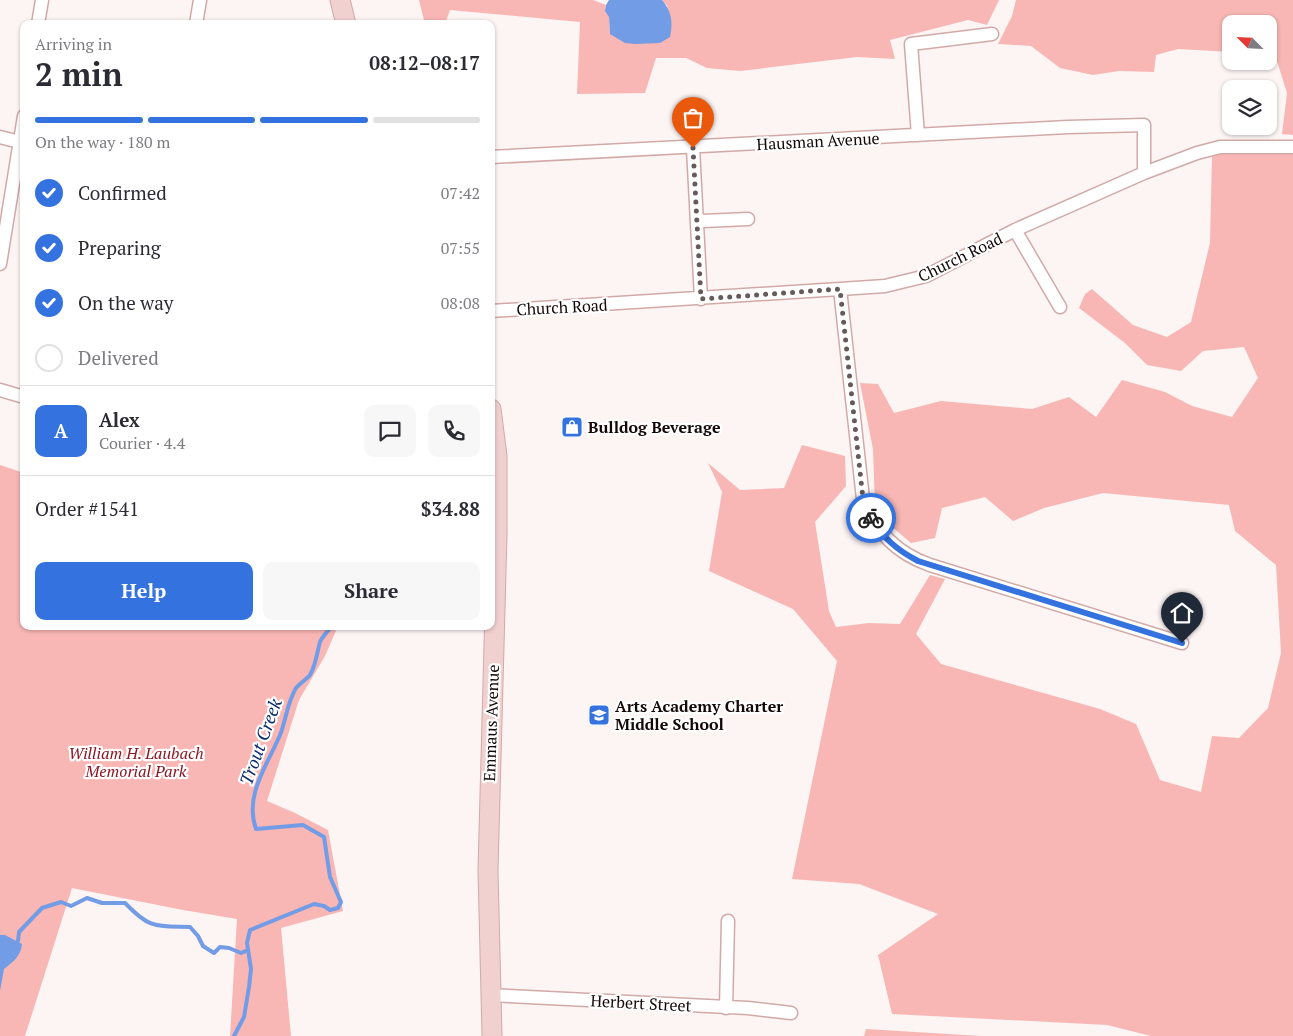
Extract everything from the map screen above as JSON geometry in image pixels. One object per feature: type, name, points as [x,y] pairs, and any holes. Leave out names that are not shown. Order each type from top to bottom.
[{"type":"main road","points":[[340,0],[345,20]]},
{"type":"main road","name":"Emmaus Avenue","points":[[495,441],[497,473],[495,561]]},
{"type":"main road","name":"Emmaus Avenue","points":[[492,1036],[488,870],[493,630]]},
{"type":"street","points":[[39,20],[42,0]]},
{"type":"street","points":[[197,20],[200,0]]},
{"type":"street","points":[[918,136],[911,44],[992,34]]},
{"type":"street","name":"Hausman Avenue","points":[[495,157],[1068,127],[1144,125],[1144,173]]},
{"type":"street","points":[[0,137],[20,142]]},
{"type":"street","name":"Church Road","points":[[495,311],[885,286],[926,276],[1015,230],[1144,173],[1208,149],[1242,146],[1293,147]]},
{"type":"street","points":[[693,148],[701,299]]},
{"type":"street","points":[[0,264],[20,154]]},
{"type":"street","points":[[697,219],[703,221],[748,219]]},
{"type":"street","points":[[1015,230],[1060,306]]},
{"type":"street","points":[[840,289],[863,499],[869,515],[889,542],[902,553],[930,565],[1182,643]]},
{"type":"street","points":[[0,390],[20,396]]},
{"type":"street","points":[[726,1008],[728,921]]},
{"type":"street","name":"Herbert Street","points":[[490,995],[791,1013]]},
{"type":"green space","points":[[419,0],[593,0],[606,5],[605,10],[609,16],[610,34],[668,7],[662,0],[999,0],[987,25],[968,20],[890,40],[895,59],[857,57],[740,71],[707,68],[686,58],[656,58],[645,93],[577,94],[580,22],[450,10],[446,20],[424,20]]},
{"type":"green space","points":[[1016,0],[1293,0],[1293,135],[1282,134],[1287,93],[1278,64],[1278,15],[1222,15],[1222,51],[1178,49],[1156,55],[1154,72],[1119,71],[1093,75],[1060,68],[1031,46],[998,44],[1012,16]]},
{"type":"green space","points":[[1220,153],[1293,154],[1293,1036],[1151,1036],[1107,1025],[892,1014],[878,955],[938,914],[859,884],[792,879],[837,661],[793,609],[709,571],[722,492],[708,463],[740,490],[784,488],[802,445],[845,456],[846,486],[815,522],[829,611],[836,627],[869,623],[900,624],[930,575],[945,579],[916,634],[941,664],[1100,709],[1136,724],[1160,780],[1201,792],[1212,736],[1239,738],[1268,708],[1281,653],[1276,565],[1235,531],[1229,505],[1103,493],[1044,508],[1013,521],[985,497],[942,508],[935,538],[911,543],[890,525],[875,505],[873,449],[860,383],[878,384],[894,413],[941,401],[1032,409],[1069,397],[1096,417],[1122,380],[1165,392],[1192,406],[1232,417],[1258,378],[1244,347],[1203,351],[1181,371],[1147,365],[1125,343],[1079,308],[1085,294],[1092,289],[1133,325],[1167,337],[1191,322],[1210,243],[1212,157]]},
{"type":"green space","name":"William H. Laubach Memorial Park","points":[[0,465],[20,472],[20,630],[336,630],[325,656],[299,700],[267,801],[328,830],[343,911],[281,928],[291,1036],[230,1036],[237,919],[72,888],[25,1036],[0,1036]]},
{"type":"green space","points":[[866,1029],[981,1036],[864,1036]]},
{"type":"water","points":[[609,0],[662,0],[671,17],[670,37],[660,43],[635,44],[625,43],[610,34],[609,17],[605,11]]},
{"type":"water","points":[[0,935],[5,935],[22,944],[18,955],[4,969],[0,991]]},
{"type":"waterway","name":"Trout Creek","points":[[234,1036],[244,1017],[249,987],[251,969],[247,943],[250,930],[314,904],[324,906],[330,910],[338,908],[341,902],[330,877],[324,837],[303,825],[256,829],[253,816],[255,792],[280,735],[291,700],[296,688],[310,675],[320,642],[329,630]]},
{"type":"waterway","points":[[18,941],[19,932],[42,908],[61,902],[71,906],[87,898],[102,903],[125,903],[147,922],[161,926],[190,927],[198,936],[203,946],[214,953],[220,947],[229,948],[241,953],[248,950]]},
{"type":"way so far","points":[[693,148],[701,299],[840,289],[863,499],[871,518]]},
{"type":"place","name":"Bulldog Beverage","points":[[572,427]]},
{"type":"place","name":"Arts Academy Charter Middle School","points":[[599,715]]},
{"type":"route","points":[[871,518],[889,542],[902,553],[918,561],[1182,643]]}]
